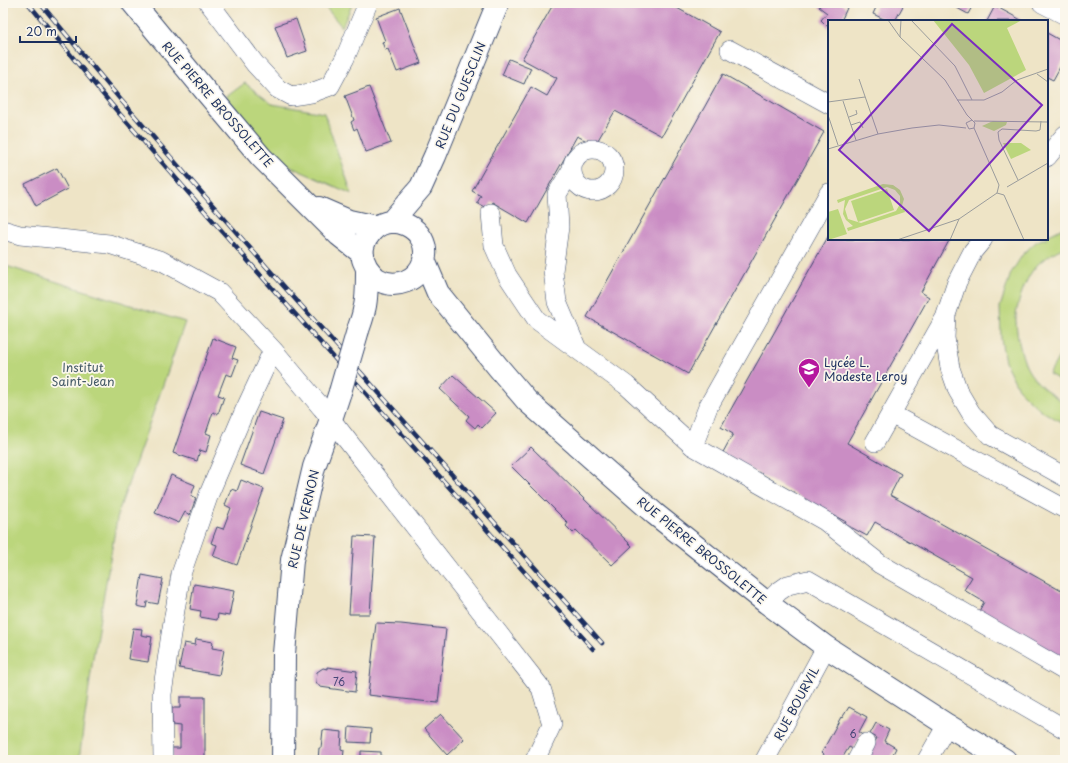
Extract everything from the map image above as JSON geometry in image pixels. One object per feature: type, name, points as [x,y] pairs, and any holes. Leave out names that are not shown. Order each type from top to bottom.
[{"type":"main road","name":"RUE PIERRE BROSSOLETTE","points":[[133,3],[261,157],[365,261]]},
{"type":"main road","name":"RUE DU GUESCLIN","points":[[421,187],[498,3]]},
{"type":"main road","points":[[401,283],[386,283],[378,280],[372,275],[365,261],[363,248],[368,236],[384,224],[421,187]]},
{"type":"main road","points":[[417,233],[421,187]]},
{"type":"main road","name":"RUE PIERRE BROSSOLETTE","points":[[307,202],[349,221],[384,224]]},
{"type":"main road","points":[[365,309],[401,283],[413,278],[422,267],[424,260],[425,250],[422,241],[412,228],[398,222],[384,224]]},
{"type":"main road","name":"RUE PIERRE BROSSOLETTE","points":[[424,260],[438,293],[527,401],[655,514],[826,647],[947,725],[1005,760]]},
{"type":"main road","name":"RUE DE VERNON","points":[[283,760],[284,654],[292,560],[314,467],[340,392],[365,309],[365,261]]},
{"type":"main road","name":"RUE PIERRE BROSSOLETTE","points":[[401,283],[438,293]]},
{"type":"street","points":[[209,3],[255,64],[278,89],[292,96],[311,93],[330,86],[345,58],[368,3]]},
{"type":"street","points":[[1042,3],[1065,15]]},
{"type":"street","points":[[730,50],[828,103]]},
{"type":"street","points":[[1048,156],[1065,135]]},
{"type":"street","points":[[572,171],[557,194],[559,227],[553,271],[557,302],[577,349]]},
{"type":"street","points":[[693,446],[708,407],[828,195]]},
{"type":"street","points":[[491,213],[494,246],[507,275],[537,320],[626,385],[693,446],[825,521],[880,564],[1065,671]]},
{"type":"street","points":[[3,230],[20,235],[109,244],[162,261],[219,292],[273,350],[331,419],[541,688],[552,724],[535,760]]},
{"type":"street","points":[[875,442],[946,315],[957,282],[974,251],[982,240]]},
{"type":"street","points":[[946,315],[945,338],[950,368],[958,391],[971,413],[990,435],[1065,477]]},
{"type":"street","points":[[163,760],[162,694],[170,634],[181,574],[209,494],[244,412],[273,350]]},
{"type":"street","points":[[891,414],[1065,509]]},
{"type":"street","points":[[768,603],[778,592],[788,586],[808,580],[1065,729]]},
{"type":"street","name":"RUE BOURVIL","points":[[765,760],[826,647]]},
{"type":"street","points":[[927,760],[947,725]]},
{"type":"street","points":[[857,760],[866,742]]},
{"type":"green space","points":[[322,3],[353,3],[342,27]]},
{"type":"green space","points":[[245,83],[272,104],[324,113],[352,194],[284,164],[245,122],[226,97]]},
{"type":"green space","points":[[1065,227],[1065,247],[1048,256],[1033,270],[1027,280],[1017,309],[1017,334],[1025,363],[1034,379],[1065,403],[1065,424],[1040,410],[1019,390],[1005,362],[1001,339],[1000,307],[1011,273],[1023,254],[1036,242],[1040,240],[1048,240],[1048,236]]},
{"type":"green space","name":"Institut Saint-Jean","points":[[3,265],[185,322],[118,513],[93,658],[79,760],[3,760]]},
{"type":"green space","points":[[1065,346],[1065,383],[1049,374]]},
{"type":"building","points":[[554,3],[668,3],[720,32],[662,136],[615,111],[595,145],[577,136],[528,223],[492,202],[488,209],[477,203],[481,196],[472,191],[531,87],[547,96],[557,78],[522,59]]},
{"type":"building","points":[[822,3],[841,3],[847,8],[841,20],[828,20],[828,27],[821,20],[827,13],[819,7]]},
{"type":"building","points":[[878,3],[904,4],[896,20],[886,20],[873,14]]},
{"type":"building","points":[[948,3],[974,3],[968,14]]},
{"type":"building","points":[[995,6],[1021,20],[988,20]]},
{"type":"building","points":[[400,8],[421,63],[397,72],[388,49],[385,50],[382,42],[385,41],[376,17]]},
{"type":"building","points":[[296,19],[307,51],[287,58],[275,26]]},
{"type":"building","points":[[1048,34],[1065,43],[1065,58],[1053,80],[1048,78]]},
{"type":"building","points":[[509,59],[531,68],[524,84],[502,75]]},
{"type":"building","points":[[723,74],[824,132],[688,374],[587,317]]},
{"type":"building","points":[[369,87],[391,143],[366,152],[357,128],[354,130],[351,122],[354,120],[345,96]]},
{"type":"building","points":[[57,168],[68,189],[36,206],[25,184]]},
{"type":"building","points":[[828,237],[828,240],[949,240],[921,292],[929,297],[847,443],[901,474],[890,495],[1065,593],[1065,665],[977,615],[984,602],[964,590],[972,577],[875,522],[867,536],[845,524],[846,522],[722,454],[733,434],[721,427]]},
{"type":"building","points":[[213,338],[236,347],[232,358],[238,360],[232,376],[226,374],[218,395],[224,397],[218,414],[213,412],[206,433],[211,435],[206,452],[200,450],[197,461],[173,453]]},
{"type":"building","points":[[453,375],[496,413],[482,428],[478,424],[475,428],[466,420],[469,416],[440,389]]},
{"type":"building","points":[[259,412],[283,420],[264,474],[240,465]]},
{"type":"building","points":[[531,447],[632,546],[612,565],[576,530],[573,533],[566,526],[568,523],[511,466]]},
{"type":"building","points":[[171,475],[195,485],[191,496],[196,498],[190,515],[185,512],[179,523],[155,513]]},
{"type":"building","points":[[241,480],[264,489],[237,565],[213,556],[217,545],[211,543],[217,527],[223,529],[231,508],[225,505],[231,489],[237,491]]},
{"type":"building","points":[[354,536],[375,537],[370,614],[349,614]]},
{"type":"building","points":[[142,575],[163,579],[158,604],[147,602],[146,608],[137,606]]},
{"type":"building","points":[[194,584],[234,591],[229,616],[218,614],[217,620],[200,617],[201,611],[190,609]]},
{"type":"building","points":[[376,623],[446,629],[438,703],[368,695]]},
{"type":"building","points":[[133,628],[142,629],[141,635],[152,637],[148,662],[128,659]]},
{"type":"building","points":[[196,639],[213,642],[212,648],[224,650],[219,675],[179,668],[184,643],[195,645]]},
{"type":"building","points":[[327,667],[357,671],[355,692],[320,687],[316,682],[317,672],[323,668],[327,669]]},
{"type":"building","points":[[180,697],[205,697],[205,760],[172,760],[172,748],[180,748],[180,726],[172,725],[172,708],[180,708]]},
{"type":"building","points":[[849,707],[867,717],[859,732],[862,734],[853,749],[849,747],[841,760],[837,760],[829,756],[827,760],[821,760],[824,754],[822,752],[841,717],[842,718]]},
{"type":"building","points":[[441,714],[464,739],[447,755],[424,729]]},
{"type":"building","points":[[876,723],[889,730],[884,741],[896,748],[890,760],[867,760],[867,756],[877,738],[870,734]]},
{"type":"building","points":[[349,727],[371,729],[370,743],[348,742]]},
{"type":"building","points":[[323,730],[342,732],[341,749],[344,750],[343,760],[318,760]]},
{"type":"building","points":[[361,751],[381,752],[381,760],[361,760]]},
{"type":"railway","points":[[28,3],[111,104],[256,270],[593,649]]},
{"type":"railway","points":[[40,3],[120,99],[264,264],[602,643]]},
{"type":"place","name":"Lycée L. Modeste Leroy","points":[[809,388]]}]
